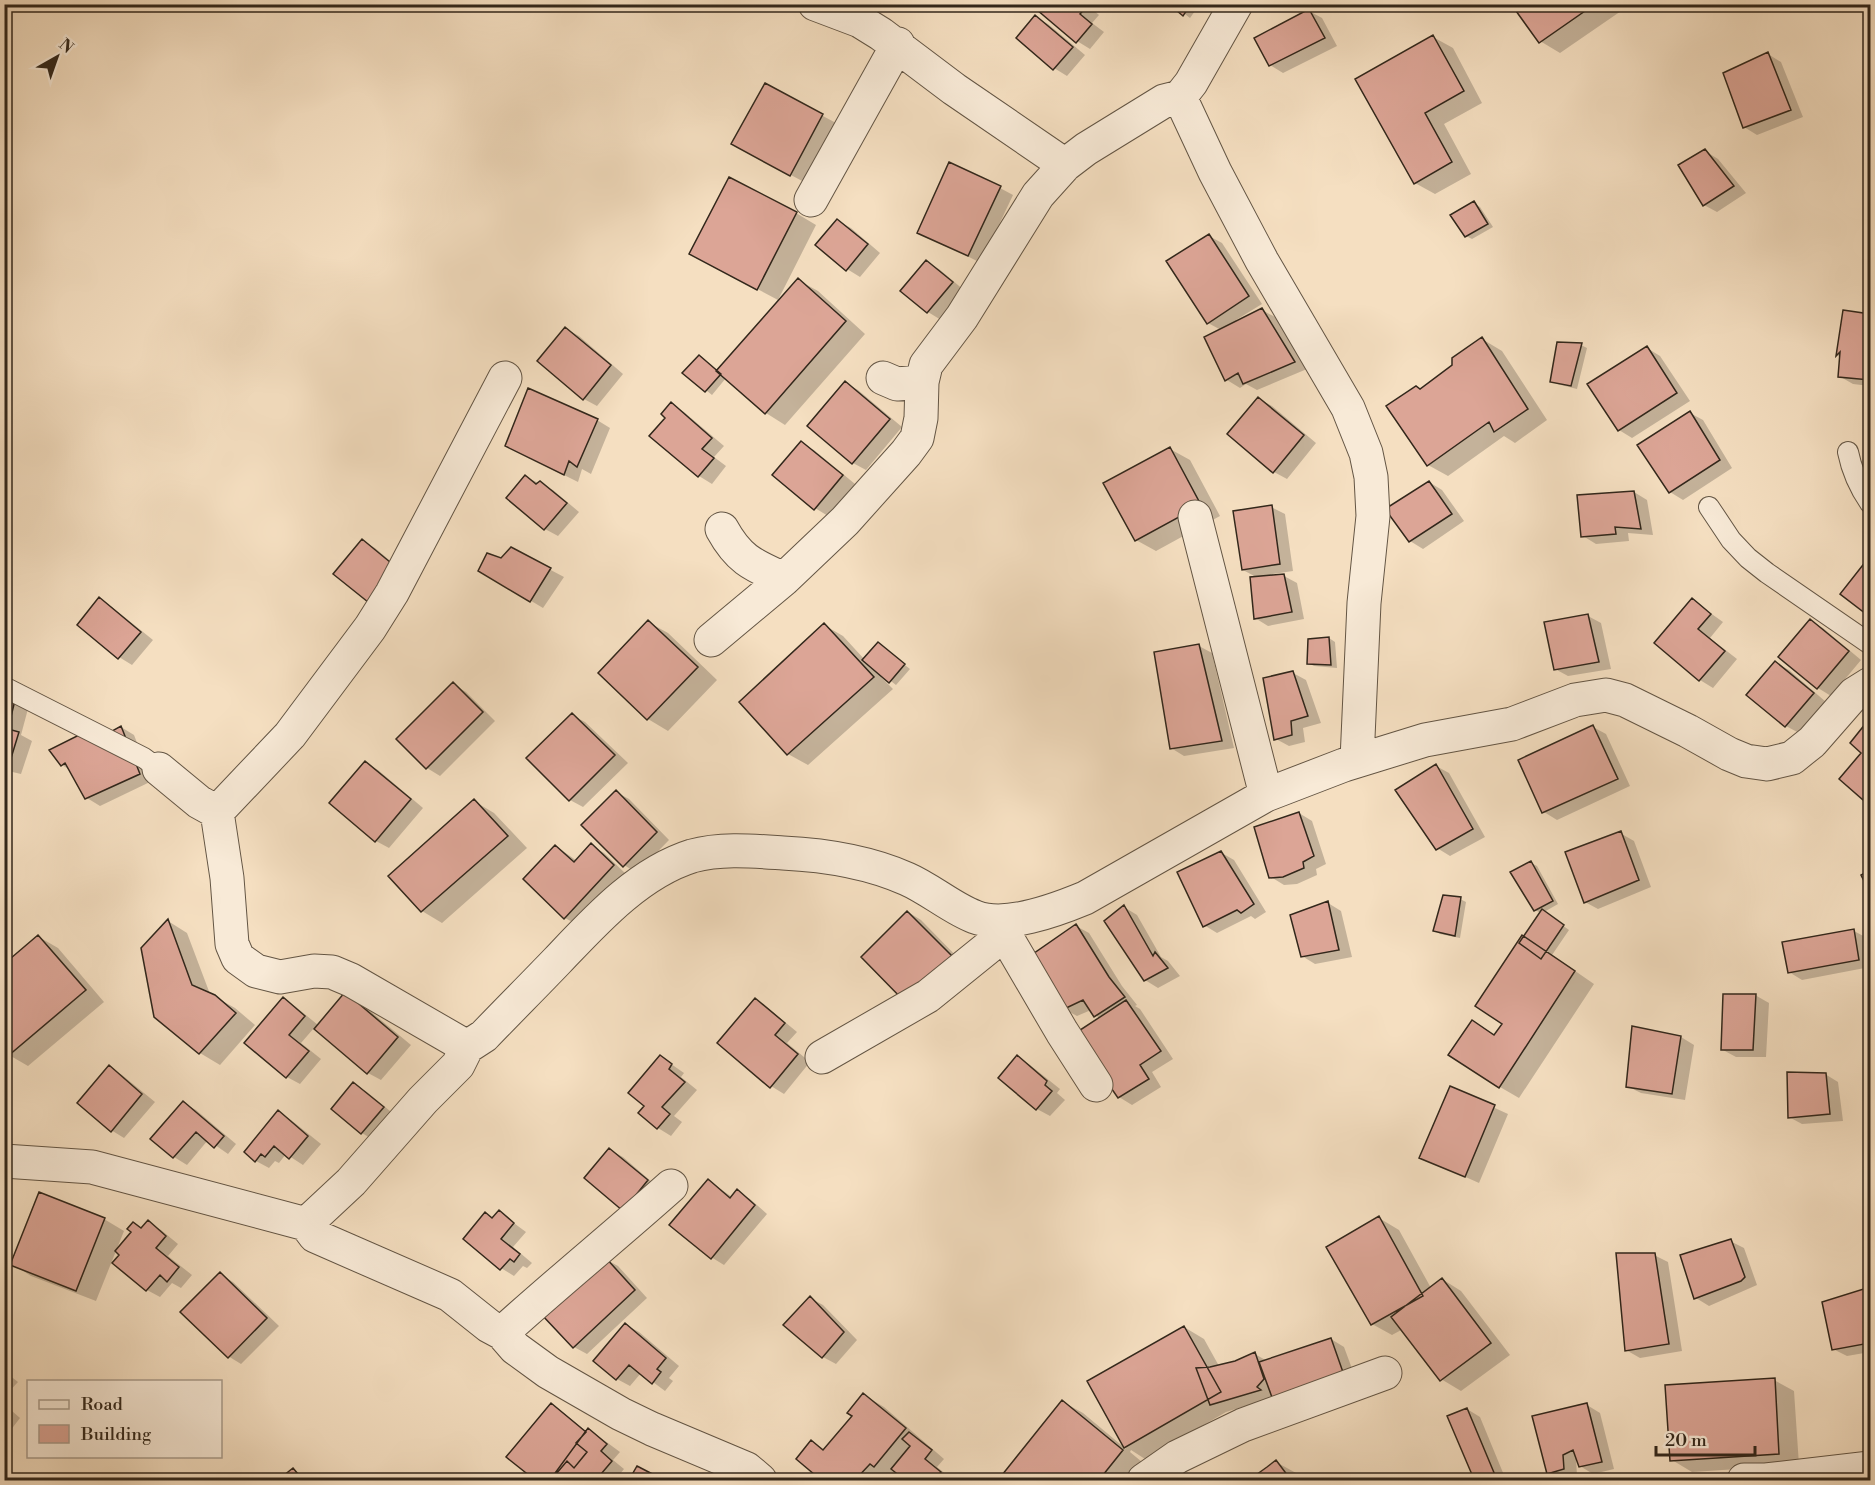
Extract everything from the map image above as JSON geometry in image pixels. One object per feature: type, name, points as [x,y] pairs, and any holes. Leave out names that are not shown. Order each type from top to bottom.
[{"type":"street","points":[[815,4],[860,21],[898,44],[954,89],[1065,165]]},
{"type":"street","points":[[711,640],[784,579],[845,521],[906,453],[917,438],[921,418],[922,382],[926,365],[962,317],[1038,195],[1065,165],[1164,101],[1180,97],[1191,83],[1236,4]]},
{"type":"street","points":[[811,200],[898,44]]},
{"type":"street","points":[[1180,97],[1215,172],[1262,261],[1348,408],[1366,453],[1371,477],[1373,516],[1364,603],[1357,760]]},
{"type":"street","points":[[217,812],[290,735],[370,628],[392,593],[505,378]]},
{"type":"street","points":[[884,378],[897,384],[922,382]]},
{"type":"street","points":[[1195,517],[1266,795]]},
{"type":"street","points":[[722,529],[732,546],[750,563],[784,579]]},
{"type":"street","points":[[822,1057],[928,996],[1001,927],[1085,898],[1266,795],[1357,760],[1425,740],[1512,724],[1575,700],[1606,695],[1625,700],[1729,754],[1767,764],[1792,758],[1812,742],[1854,694],[1870,684]]},
{"type":"street","points":[[159,769],[199,802],[217,812]]},
{"type":"street","points":[[217,812],[227,878],[232,944],[238,958],[256,971],[280,977],[314,971],[332,972],[351,980],[467,1047]]},
{"type":"street","points":[[306,1224],[351,1182],[423,1100],[458,1065],[467,1047],[484,1036],[597,919],[665,867],[693,856],[722,851],[756,851],[807,854],[847,861],[919,884],[975,917],[1001,927],[1062,1032],[1096,1085]]},
{"type":"street","points":[[4,1161],[92,1167],[306,1224],[315,1236],[450,1295],[489,1326],[502,1333],[515,1348],[548,1372],[621,1414],[749,1477]]},
{"type":"street","points":[[502,1333],[554,1285],[671,1186]]},
{"type":"street","points":[[1144,1480],[1178,1457],[1243,1425],[1385,1373]]},
{"type":"street","points":[[1746,1480],[1766,1480],[1870,1468]]},
{"type":"lane","points":[[1848,452],[1860,488],[1870,503]]},
{"type":"lane","points":[[1709,507],[1731,540],[1748,558],[1870,644]]},
{"type":"lane","points":[[4,687],[144,758],[159,769]]},
{"type":"building","points":[[1030,4],[1085,4],[1087,6],[1080,14],[1092,24],[1076,43]]},
{"type":"building","points":[[1169,4],[1191,4],[1183,16]]},
{"type":"building","points":[[1511,4],[1595,4],[1539,43]]},
{"type":"building","points":[[1309,9],[1325,38],[1269,66],[1254,38]]},
{"type":"building","points":[[1035,15],[1073,47],[1053,70],[1016,38]]},
{"type":"building","points":[[1433,35],[1464,91],[1425,113],[1452,162],[1414,184],[1355,79]]},
{"type":"building","points":[[1768,52],[1791,110],[1743,128],[1723,73]]},
{"type":"building","points":[[765,83],[823,114],[790,176],[731,144]]},
{"type":"building","points":[[1705,149],[1734,186],[1703,206],[1678,165]]},
{"type":"building","points":[[949,162],[1001,186],[968,256],[917,233]]},
{"type":"building","points":[[729,177],[797,212],[757,290],[689,254]]},
{"type":"building","points":[[1474,201],[1488,224],[1465,237],[1450,215]]},
{"type":"building","points":[[837,219],[868,244],[846,271],[815,245]]},
{"type":"building","points":[[1209,234],[1249,296],[1207,324],[1166,261]]},
{"type":"building","points":[[926,260],[953,282],[927,313],[900,291]]},
{"type":"building","points":[[798,278],[846,321],[765,414],[716,371]]},
{"type":"building","points":[[1262,308],[1295,362],[1243,384],[1238,373],[1225,381],[1204,337]]},
{"type":"building","points":[[1843,310],[1870,314],[1870,380],[1838,377],[1840,352],[1836,356]]},
{"type":"building","points":[[565,327],[611,365],[583,400],[537,361]]},
{"type":"building","points":[[1482,337],[1528,409],[1494,432],[1489,422],[1427,466],[1386,406],[1416,386],[1420,389],[1452,365],[1452,358]]},
{"type":"building","points":[[1557,342],[1582,343],[1571,386],[1550,382]]},
{"type":"building","points":[[1647,346],[1677,393],[1618,431],[1587,384]]},
{"type":"building","points":[[699,355],[721,374],[705,392],[682,373]]},
{"type":"building","points":[[845,381],[890,419],[852,464],[807,426]]},
{"type":"building","points":[[528,388],[598,419],[577,467],[569,461],[564,475],[505,446]]},
{"type":"building","points":[[1258,397],[1304,435],[1273,473],[1227,434]]},
{"type":"building","points":[[671,402],[712,438],[702,449],[714,458],[698,477],[649,436],[665,418],[661,414]]},
{"type":"building","points":[[1690,411],[1720,460],[1669,493],[1637,445]]},
{"type":"building","points":[[801,441],[843,475],[814,510],[772,475]]},
{"type":"building","points":[[1170,447],[1201,505],[1135,541],[1103,483]]},
{"type":"building","points":[[525,475],[536,484],[540,481],[567,503],[544,530],[506,498]]},
{"type":"building","points":[[1429,481],[1452,514],[1409,542],[1385,509]]},
{"type":"building","points":[[1634,491],[1641,529],[1615,527],[1616,534],[1581,537],[1577,495]]},
{"type":"building","points":[[1272,505],[1280,564],[1242,570],[1233,511]]},
{"type":"building","points":[[362,539],[396,567],[368,602],[333,574]]},
{"type":"building","points":[[511,547],[551,568],[530,602],[478,571],[487,553],[501,558]]},
{"type":"building","points":[[1870,556],[1870,617],[1840,594]]},
{"type":"building","points":[[1284,574],[1292,612],[1254,619],[1250,577]]},
{"type":"building","points":[[99,597],[141,632],[118,659],[77,625]]},
{"type":"building","points":[[1692,598],[1711,614],[1698,629],[1725,651],[1699,681],[1654,643]]},
{"type":"building","points":[[1588,614],[1599,662],[1554,670],[1544,622]]},
{"type":"building","points":[[1810,619],[1849,651],[1817,689],[1778,657]]},
{"type":"building","points":[[648,620],[698,667],[647,720],[598,673]]},
{"type":"building","points":[[824,623],[874,677],[787,755],[739,702]]},
{"type":"building","points":[[1329,637],[1331,665],[1307,664],[1308,639]]},
{"type":"building","points":[[878,642],[905,664],[889,683],[862,660]]},
{"type":"building","points":[[1199,644],[1222,741],[1170,749],[1154,652]]},
{"type":"building","points":[[1775,661],[1814,693],[1785,727],[1746,695]]},
{"type":"building","points":[[1293,671],[1308,716],[1291,721],[1292,735],[1274,740],[1263,678]]},
{"type":"building","points":[[453,682],[483,712],[426,769],[396,739]]},
{"type":"building","points":[[4,692],[16,696],[8,729],[19,732],[8,768],[4,767]]},
{"type":"building","points":[[572,713],[615,755],[569,801],[526,758]]},
{"type":"building","points":[[1870,718],[1870,806],[1839,779],[1861,753],[1850,743]]},
{"type":"building","points":[[1593,725],[1618,779],[1542,813],[1518,760]]},
{"type":"building","points":[[121,726],[140,774],[85,799],[65,763],[61,766],[49,750],[93,728],[98,739]]},
{"type":"building","points":[[365,761],[411,799],[375,842],[329,803]]},
{"type":"building","points":[[1436,764],[1473,829],[1436,850],[1395,790]]},
{"type":"building","points":[[616,790],[657,832],[623,867],[581,825]]},
{"type":"building","points":[[474,799],[508,836],[421,912],[388,876]]},
{"type":"building","points":[[1299,812],[1314,856],[1303,862],[1304,868],[1283,877],[1269,878],[1254,827]]},
{"type":"building","points":[[1621,831],[1639,880],[1584,903],[1565,852]]},
{"type":"building","points":[[591,843],[614,865],[564,919],[523,879],[555,845],[574,862]]},
{"type":"building","points":[[1221,851],[1254,904],[1241,913],[1237,910],[1203,927],[1177,872]]},
{"type":"building","points":[[1531,861],[1553,901],[1534,911],[1510,872]]},
{"type":"building","points":[[1870,870],[1870,893],[1861,875]]},
{"type":"building","points":[[1443,895],[1461,897],[1455,936],[1433,931]]},
{"type":"building","points":[[1328,901],[1339,950],[1301,957],[1290,915]]},
{"type":"building","points":[[1124,905],[1153,956],[1155,952],[1168,968],[1144,981],[1104,921]]},
{"type":"building","points":[[1542,909],[1564,925],[1541,959],[1519,943]]},
{"type":"building","points":[[907,911],[952,956],[906,1003],[861,957]]},
{"type":"building","points":[[168,919],[192,985],[215,995],[236,1013],[199,1054],[154,1017],[141,948]]},
{"type":"building","points":[[1076,924],[1109,977],[1125,997],[1094,1017],[1083,1000],[1062,1010],[1030,956]]},
{"type":"building","points":[[1854,929],[1859,960],[1788,973],[1782,942]]},
{"type":"building","points":[[38,935],[86,990],[8,1056],[4,1052],[4,964]]},
{"type":"building","points":[[1522,935],[1575,971],[1499,1088],[1448,1055],[1472,1020],[1494,1035],[1502,1024],[1475,1006]]},
{"type":"building","points":[[345,992],[398,1037],[367,1074],[314,1029]]},
{"type":"building","points":[[1723,994],[1756,994],[1753,1050],[1721,1050]]},
{"type":"building","points":[[283,997],[305,1016],[289,1035],[309,1051],[286,1078],[244,1043]]},
{"type":"building","points":[[755,998],[785,1023],[775,1035],[798,1054],[770,1088],[717,1043]]},
{"type":"building","points":[[1126,1000],[1161,1051],[1140,1065],[1149,1079],[1118,1098],[1074,1034]]},
{"type":"building","points":[[1632,1026],[1681,1036],[1672,1094],[1626,1087]]},
{"type":"building","points":[[660,1055],[672,1064],[669,1069],[685,1082],[662,1107],[670,1114],[657,1129],[638,1113],[644,1106],[628,1093]]},
{"type":"building","points":[[1017,1055],[1047,1081],[1045,1085],[1052,1091],[1036,1110],[998,1078]]},
{"type":"building","points":[[109,1065],[142,1094],[111,1132],[77,1103]]},
{"type":"building","points":[[1787,1072],[1826,1073],[1830,1114],[1788,1118]]},
{"type":"building","points":[[353,1082],[384,1107],[361,1134],[331,1109]]},
{"type":"building","points":[[1450,1086],[1495,1105],[1465,1177],[1419,1158]]},
{"type":"building","points":[[183,1101],[224,1136],[214,1148],[196,1132],[173,1158],[150,1139]]},
{"type":"building","points":[[278,1110],[308,1136],[289,1159],[274,1146],[265,1157],[261,1154],[255,1162],[244,1152]]},
{"type":"building","points":[[609,1148],[648,1180],[623,1211],[584,1178]]},
{"type":"building","points":[[708,1179],[730,1198],[737,1189],[755,1205],[711,1259],[669,1225]]},
{"type":"building","points":[[39,1192],[105,1218],[76,1291],[10,1265]]},
{"type":"building","points":[[499,1210],[514,1223],[501,1239],[520,1254],[514,1262],[510,1259],[500,1270],[463,1239],[485,1212],[492,1218]]},
{"type":"building","points":[[1379,1216],[1423,1296],[1371,1325],[1326,1247]]},
{"type":"building","points":[[148,1220],[166,1236],[156,1248],[179,1267],[167,1282],[160,1275],[146,1291],[112,1263],[119,1255],[115,1251],[131,1232],[127,1229],[133,1222],[141,1228]]},
{"type":"building","points":[[1731,1239],[1745,1277],[1741,1281],[1694,1299],[1680,1255]]},
{"type":"building","points":[[1616,1253],[1655,1253],[1669,1344],[1625,1351]]},
{"type":"building","points":[[605,1257],[635,1290],[573,1348],[542,1315]]},
{"type":"building","points":[[220,1272],[267,1318],[228,1358],[180,1312]]},
{"type":"building","points":[[1442,1278],[1491,1343],[1440,1381],[1391,1317]]},
{"type":"building","points":[[1870,1287],[1870,1343],[1832,1350],[1822,1302]]},
{"type":"building","points":[[810,1296],[844,1332],[822,1358],[783,1325]]},
{"type":"building","points":[[625,1323],[666,1358],[657,1369],[661,1372],[652,1384],[629,1365],[616,1380],[593,1361]]},
{"type":"building","points":[[1184,1326],[1221,1392],[1124,1448],[1087,1381]]},
{"type":"building","points":[[1331,1338],[1344,1375],[1273,1400],[1259,1362]]},
{"type":"building","points":[[1255,1352],[1264,1379],[1257,1387],[1261,1390],[1210,1405],[1196,1368],[1235,1361]]},
{"type":"building","points":[[1775,1378],[1779,1454],[1670,1461],[1665,1385]]},
{"type":"building","points":[[863,1393],[906,1428],[874,1467],[870,1464],[855,1480],[821,1480],[796,1459],[811,1440],[823,1450],[852,1416],[847,1413]]},
{"type":"building","points":[[1062,1400],[1123,1450],[1099,1480],[998,1480]]},
{"type":"building","points":[[551,1403],[586,1432],[576,1443],[587,1452],[574,1468],[567,1461],[551,1480],[535,1480],[506,1457]]},
{"type":"building","points":[[1587,1403],[1602,1462],[1579,1467],[1573,1450],[1563,1455],[1564,1469],[1547,1474],[1532,1416]]},
{"type":"building","points":[[1467,1408],[1495,1475],[1473,1477],[1447,1416]]},
{"type":"building","points":[[588,1428],[607,1444],[601,1451],[612,1461],[596,1480],[550,1480]]},
{"type":"building","points":[[909,1432],[932,1450],[925,1459],[941,1472],[933,1480],[905,1480],[891,1469],[910,1446],[902,1439]]},
{"type":"building","points":[[1276,1460],[1291,1480],[1249,1480],[1267,1467]]},
{"type":"building","points":[[637,1466],[664,1480],[629,1480]]},
{"type":"building","points":[[293,1468],[303,1480],[278,1480]]}]
